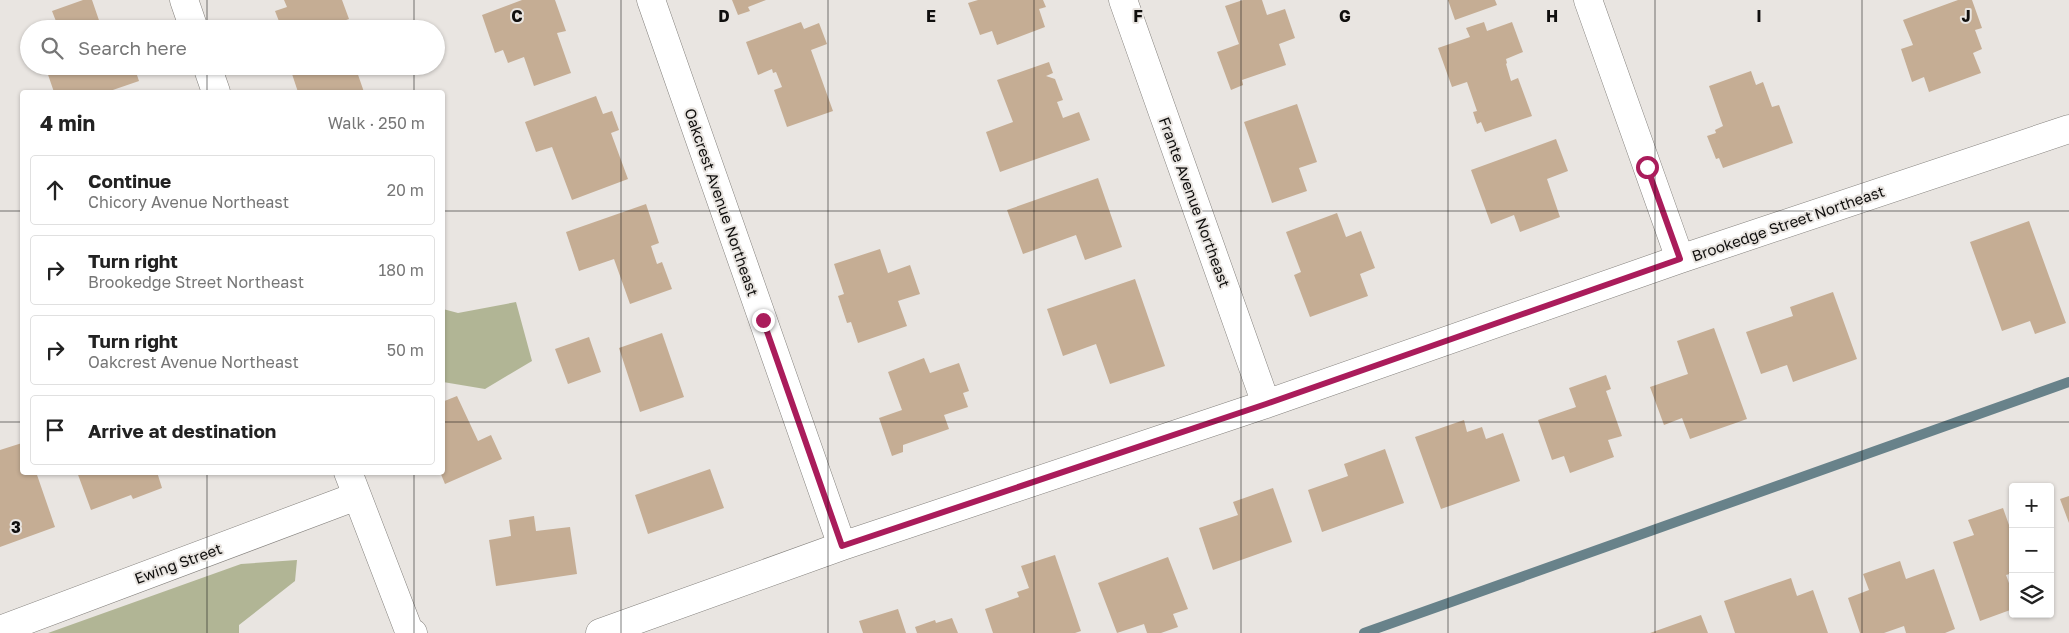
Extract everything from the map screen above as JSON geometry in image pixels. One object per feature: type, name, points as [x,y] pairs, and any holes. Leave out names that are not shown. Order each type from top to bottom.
[{"type":"street","points":[[184,0],[191,20]]},
{"type":"street","name":"Oakcrest Avenue Northeast","points":[[651,0],[842,546]]},
{"type":"street","name":"Frante Avenue Northeast","points":[[1123,0],[1266,404]]},
{"type":"street","points":[[1588,0],[1680,259]]},
{"type":"street","points":[[210,75],[215,90]]},
{"type":"street","name":"Brookedge Street Northeast","points":[[600,633],[842,546],[1266,404],[1680,259],[2069,129]]},
{"type":"street","points":[[353,484],[409,631],[412,633]]},
{"type":"street","name":"Ewing Street","points":[[0,630],[353,484]]},
{"type":"green space","points":[[516,302],[532,361],[485,389],[445,382],[445,310],[458,313]]},
{"type":"green space","points":[[297,560],[295,581],[239,625],[239,633],[48,633],[241,564]]},
{"type":"building","points":[[83,0],[92,0],[99,20],[56,20],[52,11]]},
{"type":"building","points":[[284,0],[342,0],[349,19],[278,20],[275,11],[287,7]]},
{"type":"building","points":[[522,0],[555,0],[566,31],[557,33],[571,73],[534,86],[524,57],[508,63],[503,50],[495,53],[482,15]]},
{"type":"building","points":[[732,0],[766,0],[748,7],[750,11],[738,15]]},
{"type":"building","points":[[978,0],[1043,0],[1046,7],[1039,9],[1045,27],[997,45],[992,31],[980,35],[968,3]]},
{"type":"building","points":[[1243,0],[1262,0],[1267,15],[1285,9],[1295,38],[1279,44],[1286,65],[1242,80],[1243,85],[1231,90],[1217,52],[1239,44],[1225,6]]},
{"type":"building","points":[[1448,0],[1495,0],[1497,5],[1455,20]]},
{"type":"building","points":[[1958,0],[1972,0],[1982,28],[1975,30],[1982,49],[1973,53],[1981,73],[1929,92],[1924,77],[1912,82],[1901,49],[1913,45],[1903,20]]},
{"type":"building","points":[[801,22],[804,29],[819,23],[827,44],[811,50],[833,111],[787,127],[774,90],[782,87],[776,72],[773,73],[772,69],[758,75],[746,42]]},
{"type":"building","points":[[1484,22],[1487,31],[1512,22],[1523,52],[1506,59],[1506,64],[1511,81],[1518,78],[1532,116],[1485,132],[1481,122],[1477,124],[1473,112],[1477,111],[1467,82],[1452,87],[1438,48],[1470,37],[1466,28]]},
{"type":"building","points":[[1049,62],[1053,73],[1046,76],[1055,79],[1063,100],[1057,102],[1063,118],[1079,112],[1090,140],[1000,172],[986,132],[1013,122],[997,80]]},
{"type":"building","points":[[1751,71],[1756,85],[1763,82],[1772,107],[1779,105],[1793,143],[1723,168],[1719,158],[1716,159],[1707,136],[1716,133],[1715,130],[1723,126],[1709,86]]},
{"type":"building","points":[[48,75],[137,75],[139,81],[113,90],[53,90]]},
{"type":"building","points":[[292,75],[358,75],[363,90],[297,90]]},
{"type":"building","points":[[596,96],[603,114],[612,111],[619,130],[611,133],[628,179],[572,200],[552,147],[536,152],[525,122]]},
{"type":"building","points":[[1297,104],[1317,162],[1299,168],[1307,191],[1272,203],[1244,122]]},
{"type":"building","points":[[1556,139],[1568,171],[1547,179],[1560,217],[1520,232],[1514,215],[1491,224],[1471,170]]},
{"type":"building","points":[[1098,178],[1122,247],[1085,260],[1076,235],[1023,254],[1007,210]]},
{"type":"building","points":[[646,204],[659,243],[651,246],[657,264],[662,262],[672,289],[630,304],[614,259],[579,271],[566,232]]},
{"type":"building","points":[[1337,213],[1346,237],[1361,231],[1375,268],[1360,274],[1368,296],[1310,317],[1294,275],[1301,272],[1286,232]]},
{"type":"building","points":[[2029,221],[2066,323],[2035,334],[2030,321],[2002,331],[1970,242]]},
{"type":"building","points":[[880,249],[888,273],[910,265],[920,294],[898,301],[907,326],[858,343],[851,322],[847,323],[838,296],[844,294],[834,264]]},
{"type":"building","points":[[1135,279],[1165,366],[1110,384],[1096,344],[1063,356],[1047,309]]},
{"type":"building","points":[[1833,292],[1857,359],[1793,382],[1787,365],[1761,374],[1746,332],[1793,316],[1790,307]]},
{"type":"building","points":[[1714,328],[1747,419],[1690,439],[1682,418],[1664,425],[1650,387],[1688,374],[1677,341]]},
{"type":"building","points":[[662,333],[684,397],[640,412],[619,348]]},
{"type":"building","points":[[589,337],[601,372],[568,384],[555,349]]},
{"type":"building","points":[[924,358],[930,373],[959,363],[969,391],[963,393],[968,407],[944,415],[949,429],[903,445],[903,452],[892,456],[879,418],[902,410],[888,372]]},
{"type":"building","points":[[1606,375],[1611,389],[1606,391],[1622,436],[1608,440],[1614,457],[1570,473],[1564,456],[1552,460],[1538,420],[1576,407],[1569,388]]},
{"type":"building","points":[[457,396],[478,441],[491,435],[502,459],[445,484],[441,475],[445,475],[445,401]]},
{"type":"building","points":[[1464,420],[1467,432],[1482,427],[1486,439],[1503,433],[1520,481],[1441,509],[1415,437]]},
{"type":"building","points":[[20,444],[20,475],[37,475],[55,527],[0,547],[0,450]]},
{"type":"building","points":[[1385,449],[1404,503],[1322,532],[1308,490],[1348,476],[1344,464]]},
{"type":"building","points":[[710,469],[724,508],[648,534],[635,495]]},
{"type":"building","points":[[78,475],[158,475],[162,488],[133,499],[131,495],[91,510]]},
{"type":"building","points":[[1273,488],[1292,542],[1213,570],[1199,528],[1238,515],[1233,502]]},
{"type":"building","points":[[2069,496],[2069,523],[2060,499]]},
{"type":"building","points":[[2003,508],[2009,525],[2009,574],[2006,575],[2009,583],[2009,610],[1980,621],[1953,542],[1974,535],[1968,520]]},
{"type":"building","points":[[534,516],[536,531],[570,527],[577,574],[496,586],[489,540],[511,536],[509,520]]},
{"type":"building","points":[[1055,555],[1081,631],[1075,633],[993,633],[985,609],[1019,597],[1017,592],[1029,588],[1021,566]]},
{"type":"building","points":[[1168,557],[1188,609],[1173,614],[1178,627],[1161,633],[1147,633],[1144,624],[1117,633],[1098,583]]},
{"type":"building","points":[[1900,561],[1906,579],[1934,569],[1955,629],[1945,633],[1906,633],[1904,626],[1884,633],[1860,633],[1848,598],[1869,590],[1863,574]]},
{"type":"building","points":[[1791,578],[1797,596],[1813,590],[1828,633],[1735,633],[1724,601]]},
{"type":"building","points":[[898,609],[906,633],[863,633],[859,621]]},
{"type":"building","points":[[1701,615],[1708,633],[1650,633]]},
{"type":"building","points":[[952,618],[958,633],[917,633],[915,627],[935,620],[936,623]]},
{"type":"waterway","points":[[1364,633],[2069,382]]},
{"type":"route","points":[[763,320],[842,546],[1266,404],[1680,259],[1647,167]]}]
